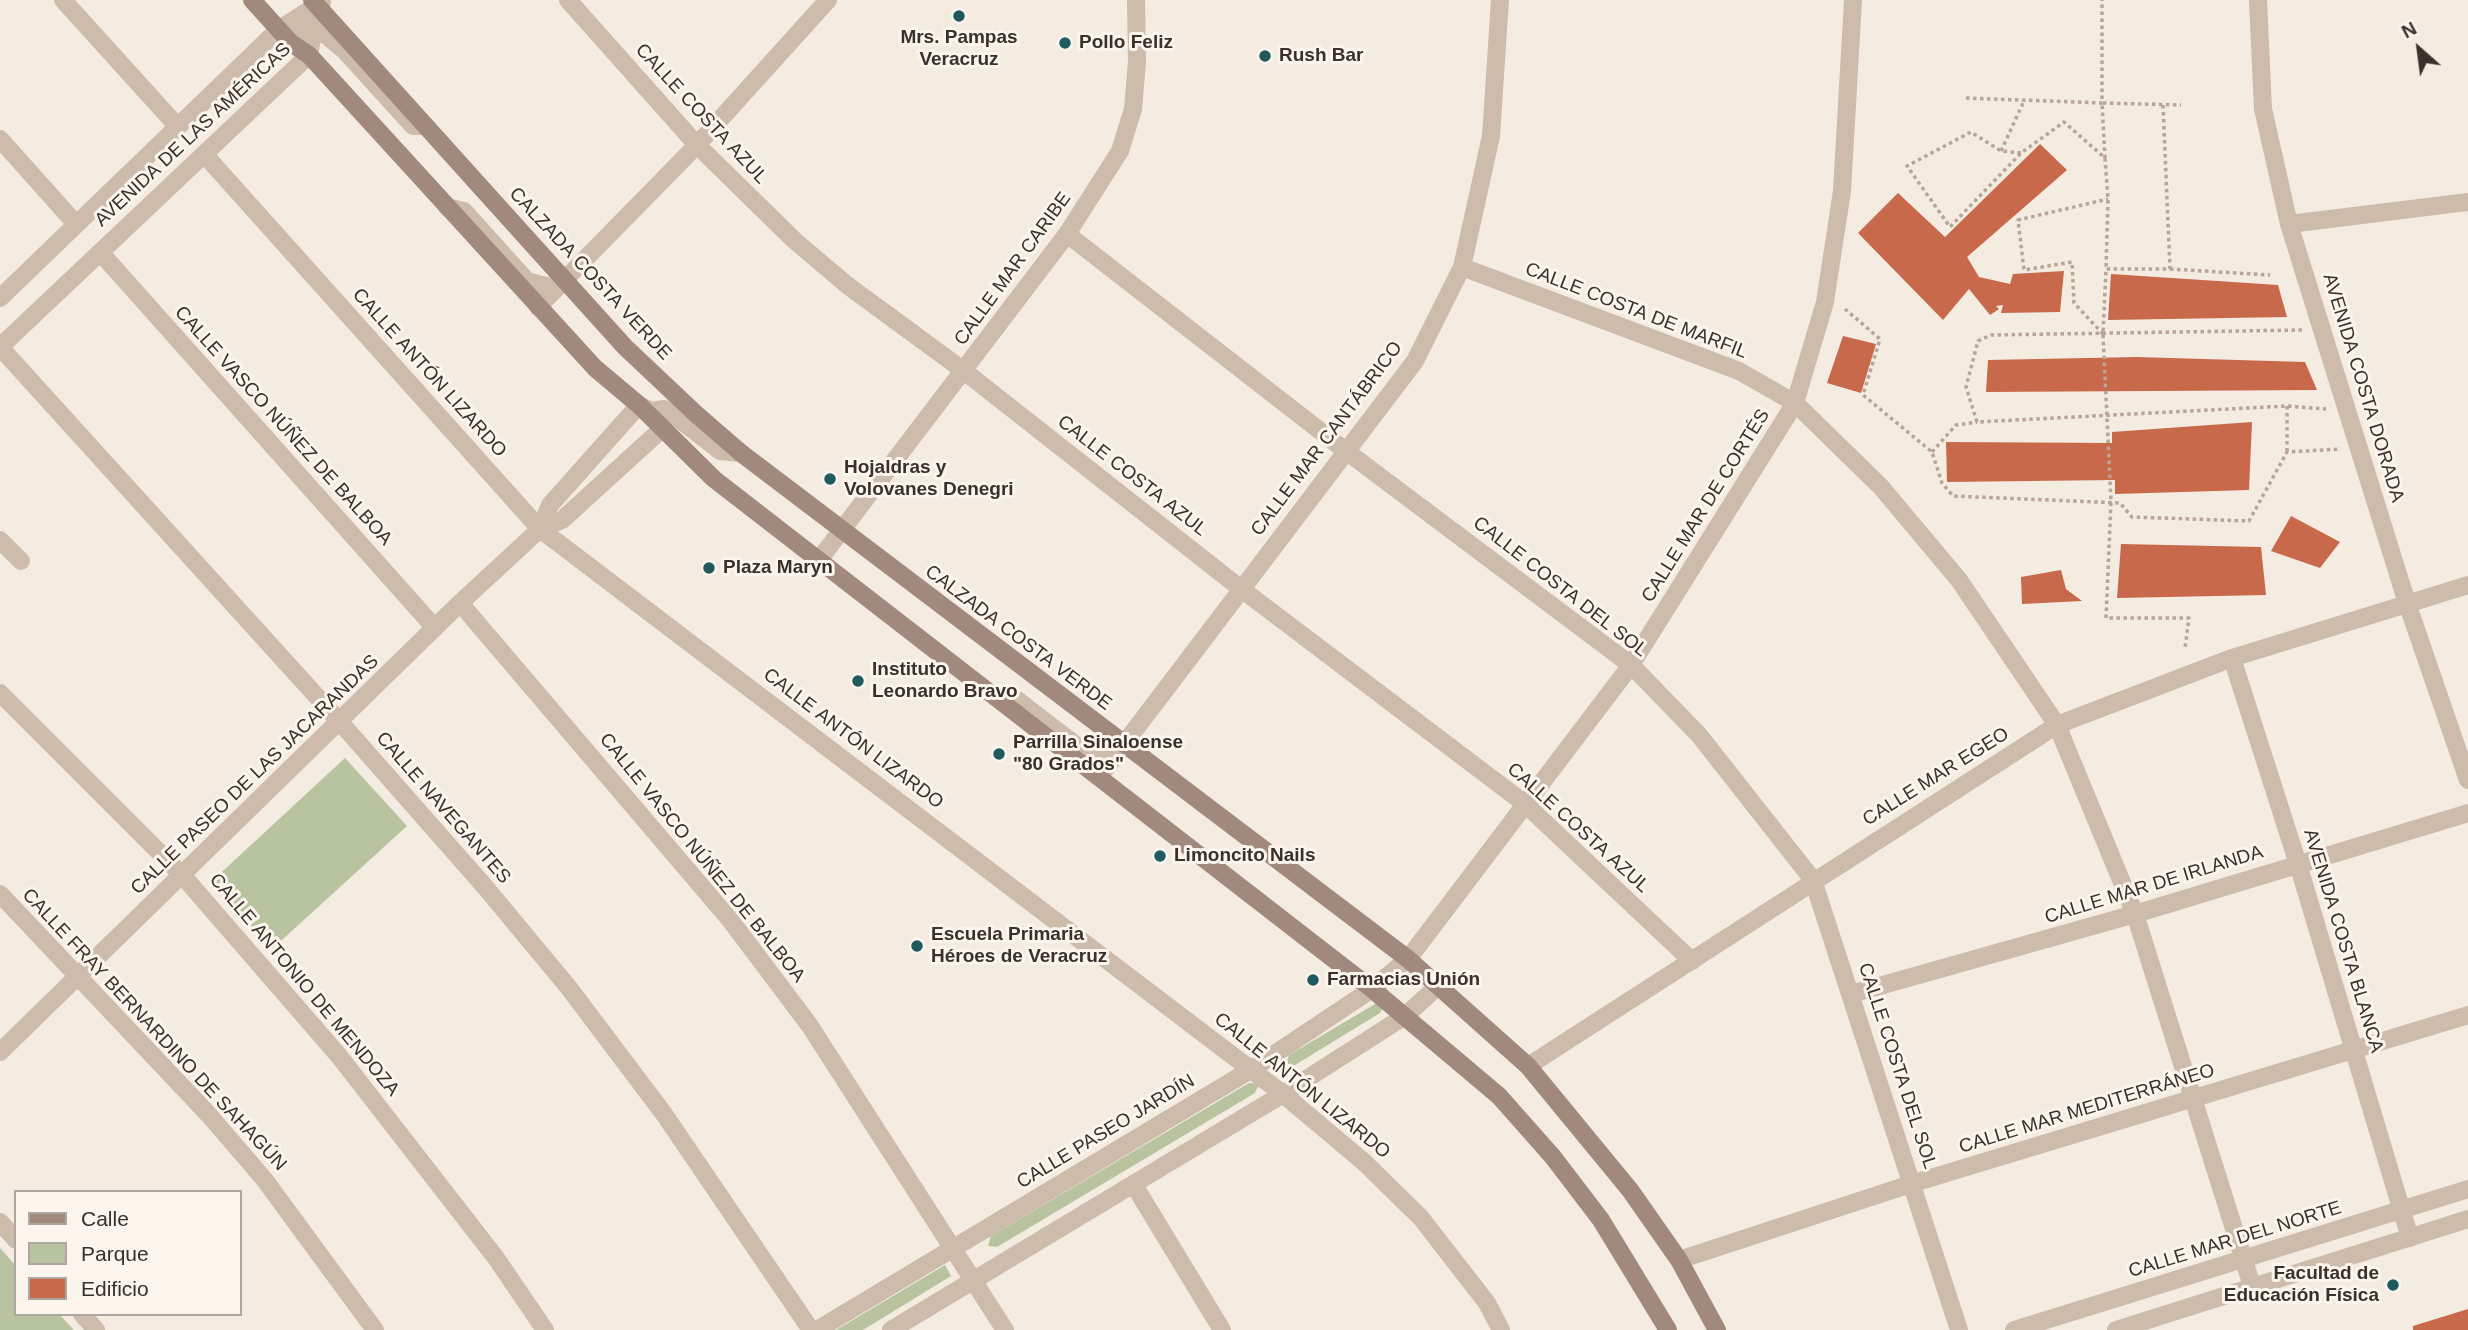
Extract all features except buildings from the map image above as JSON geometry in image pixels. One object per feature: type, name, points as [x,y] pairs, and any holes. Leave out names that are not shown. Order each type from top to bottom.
[{"type":"main road","points":[[252,0],[278,30],[309,55],[595,368],[639,405],[714,479],[1371,989],[1499,1096],[1553,1157],[1601,1220],[1668,1330]]},
{"type":"main road","name":"CALZADA COSTA VERDE","points":[[318,2],[625,346],[741,453],[1408,959],[1528,1066],[1630,1190],[1679,1260],[1717,1330]]},
{"type":"street","points":[[63,0],[178,127]]},
{"type":"street","name":"CALLE COSTA AZUL","points":[[568,0],[697,145],[794,240],[847,285],[964,371],[1241,588],[1524,803],[1692,961]]},
{"type":"street","points":[[538,307],[697,145],[828,0]]},
{"type":"street","name":"CALLE MAR CARIBE","points":[[820,560],[1067,234],[1120,151],[1133,109],[1138,62],[1136,0]]},
{"type":"street","name":"CALLE MAR CANTÁBRICO","points":[[1099,776],[1415,361],[1462,267],[1491,136],[1500,0]]},
{"type":"street","name":"CALLE MAR DE CORTÉS","points":[[1408,959],[1631,665],[1795,403],[1825,302],[1842,191],[1853,0]]},
{"type":"street","name":"AVENIDA COSTA DORADA","points":[[2258,0],[2263,109],[2289,224],[2407,603],[2468,780]]},
{"type":"street","name":"AVENIDA DE LAS AMÉRICAS","points":[[0,298],[278,30],[318,2]]},
{"type":"street","name":"AVENIDA DE LAS AMÉRICAS","points":[[0,347],[309,55],[318,2]]},
{"type":"street","points":[[278,30],[325,34],[344,51],[412,126],[426,126]]},
{"type":"street","points":[[0,139],[76,224]]},
{"type":"street","name":"CALLE ANTÓN LIZARDO","points":[[204,154],[540,529],[1283,1094],[1365,1163],[1421,1218],[1487,1303],[1501,1330]]},
{"type":"street","points":[[2289,224],[2468,202]]},
{"type":"street","points":[[447,207],[464,211],[527,281],[550,287],[566,281]]},
{"type":"street","name":"CALLE COSTA DEL SOL","points":[[1067,234],[1346,451],[1631,665],[1699,735],[1812,880],[1959,1330]]},
{"type":"street","name":"CALLE VASCO NÚÑEZ DE BALBOA","points":[[100,252],[435,628]]},
{"type":"street","name":"CALLE COSTA DE MARFIL","points":[[1462,267],[1739,370],[1795,403],[1881,487],[1959,580],[2057,725],[2135,914],[2252,1286]]},
{"type":"street","name":"CALLE NAVEGANTES","points":[[0,347],[340,722],[486,888],[569,988],[664,1114],[811,1330]]},
{"type":"street","points":[[639,405],[652,411],[664,409],[670,412],[720,451],[741,453]]},
{"type":"street","name":"CALLE PASEO DE LAS JACARANDAS","points":[[540,529],[550,505],[639,405]]},
{"type":"street","name":"CALLE PASEO DE LAS JACARANDAS","points":[[0,1052],[460,603],[540,529],[562,520],[663,428]]},
{"type":"street","points":[[0,540],[21,561]]},
{"type":"street","name":"CALLE MAR EGEO","points":[[1528,1066],[1812,880],[2057,725],[2232,658],[2468,585]]},
{"type":"street","name":"CALLE VASCO NÚÑEZ DE BALBOA","points":[[460,603],[731,921],[810,1026],[955,1247],[1005,1330]]},
{"type":"street","name":"AVENIDA COSTA BLANCA","points":[[2232,658],[2298,864],[2410,1238]]},
{"type":"street","name":"CALLE ANTONIO DE MENDOZA","points":[[0,693],[183,876],[417,1152],[496,1258],[545,1330]]},
{"type":"street","points":[[1001,700],[1017,700],[1086,752],[1098,753],[1124,745]]},
{"type":"street","name":"CALLE MAR DE IRLANDA","points":[[1851,994],[2135,914],[2468,813]]},
{"type":"street","name":"CALLE FRAY BERNARDINO DE SAHAGÚN","points":[[0,894],[79,976],[264,1179],[375,1330]]},
{"type":"street","name":"CALLE PASEO JARDÍN","points":[[817,1330],[1252,1069],[1371,989],[1408,959]]},
{"type":"street","points":[[891,1330],[1283,1094],[1405,1016],[1438,986]]},
{"type":"street","name":"CALLE MAR MEDITERRÁNEO","points":[[1679,1260],[1913,1183],[2468,1015]]},
{"type":"street","points":[[1134,1185],[1222,1330]]},
{"type":"street","name":"CALLE MAR DEL NORTE","points":[[2014,1330],[2468,1189]]},
{"type":"street","points":[[2116,1330],[2468,1219]]},
{"type":"street","points":[[0,1222],[14,1238]]},
{"type":"street","points":[[2073,1312],[2078,1330]]},
{"type":"street","points":[[84,1316],[96,1330]]},
{"type":"path","points":[[2102,0],[2102,103],[2108,199],[2103,334],[2111,502],[2106,618],[2189,618],[2185,648]]},
{"type":"path","points":[[1966,98],[2181,105]]},
{"type":"path","points":[[2001,151],[2024,101]]},
{"type":"path","points":[[2163,105],[2170,269]]},
{"type":"path","points":[[2021,153],[2001,151],[1971,132],[1907,166],[1950,227],[2021,153],[2064,122],[2105,158]]},
{"type":"path","points":[[2103,334],[2074,303],[2072,262],[2024,270],[2018,220],[2108,199]]},
{"type":"path","points":[[2106,269],[2170,269],[2270,275]]},
{"type":"path","points":[[1845,309],[1880,339],[1863,395],[1932,452],[1942,483],[1953,496],[2111,502],[2120,503],[2132,517],[2249,521],[2287,452],[2287,406]]},
{"type":"path","points":[[1977,422],[1966,387],[1978,341],[1991,335],[2323,329]]},
{"type":"path","points":[[1932,452],[1956,425],[1977,422],[2287,406],[2328,409]]},
{"type":"path","points":[[2287,452],[2345,448]]},
{"type":"green space","points":[[345,758],[407,826],[272,949],[211,882]]},
{"type":"green space","points":[[1375,1004],[1384,1005],[1380,1013],[1295,1065],[1286,1064],[1289,1055]]},
{"type":"green space","points":[[1249,1083],[1259,1084],[1255,1093],[997,1247],[988,1246],[991,1236]]},
{"type":"green space","points":[[0,1248],[14,1264],[14,1316],[61,1316],[74,1330],[0,1330]]},
{"type":"green space","points":[[945,1265],[951,1276],[863,1330],[836,1330]]},
{"type":"place","name":"Mrs. Pampas Veracruz","points":[[959,16]]},
{"type":"place","name":"Pollo Feliz","points":[[1065,43]]},
{"type":"place","name":"Rush Bar","points":[[1265,56]]},
{"type":"place","name":"Hojaldras y Volovanes Denegri","points":[[830,479]]},
{"type":"place","name":"Plaza Maryn","points":[[709,568]]},
{"type":"place","name":"Instituto Leonardo Bravo","points":[[858,681]]},
{"type":"place","name":"Parrilla Sinaloense \"80 Grados\"","points":[[999,754]]},
{"type":"place","name":"Limoncito Nails","points":[[1160,856]]},
{"type":"place","name":"Escuela Primaria Héroes de Veracruz","points":[[917,946]]},
{"type":"place","name":"Farmacias Unión","points":[[1313,980]]},
{"type":"place","name":"Facultad de Educación Física","points":[[2393,1285]]}]
